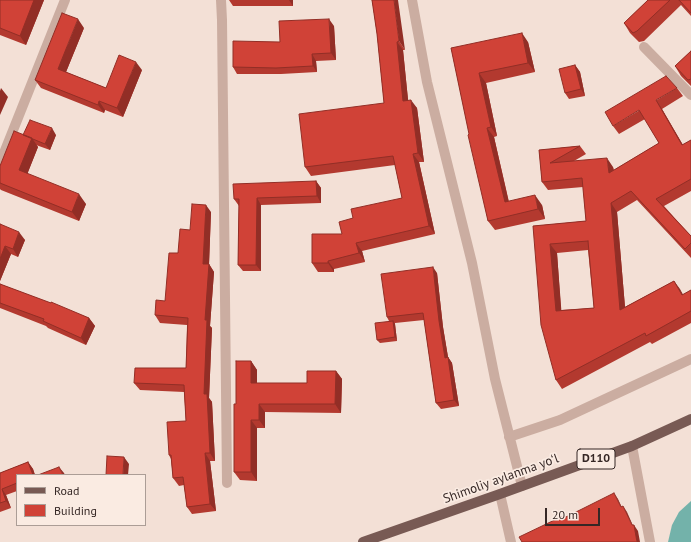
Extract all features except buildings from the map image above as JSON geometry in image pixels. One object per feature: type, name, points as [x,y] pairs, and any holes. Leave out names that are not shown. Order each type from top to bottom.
[{"type":"main road","name":"Shimoliy aylanma yoʻl","points":[[363,542],[632,446],[691,419]]},
{"type":"street","points":[[0,163],[65,0]]},
{"type":"street","points":[[221,0],[227,483]]},
{"type":"street","points":[[412,0],[427,82],[472,264],[494,379],[522,486]]},
{"type":"street","points":[[644,48],[691,95]]},
{"type":"street","points":[[509,437],[560,420],[691,359]]},
{"type":"street","points":[[632,446],[650,542]]},
{"type":"street","points":[[500,494],[511,542]]},
{"type":"water","points":[[691,501],[691,542],[668,542],[672,525],[679,512]]}]
